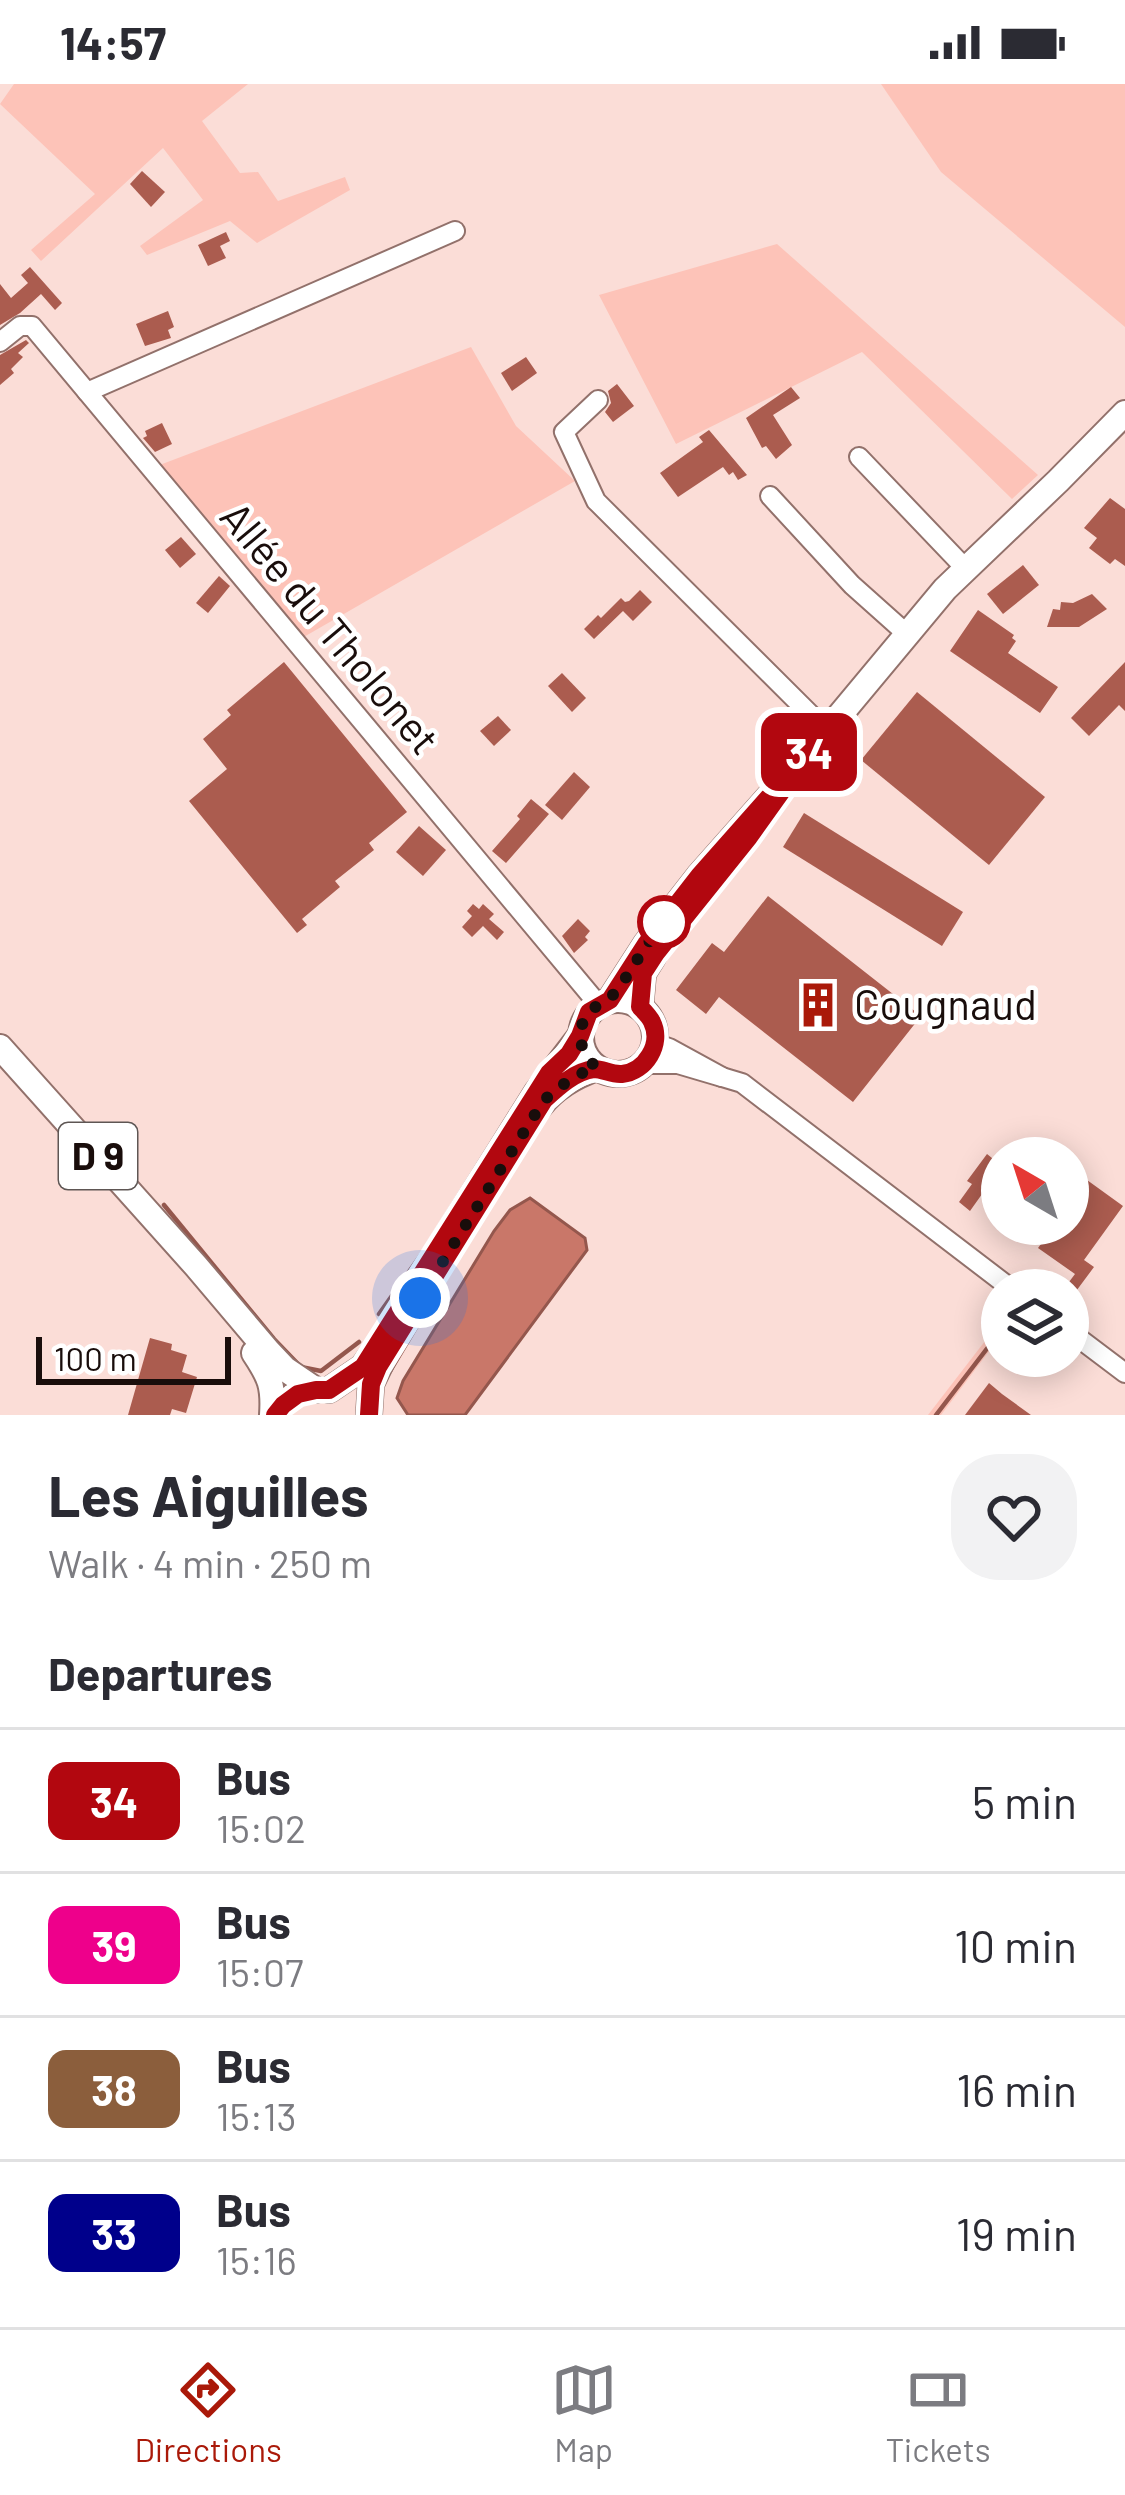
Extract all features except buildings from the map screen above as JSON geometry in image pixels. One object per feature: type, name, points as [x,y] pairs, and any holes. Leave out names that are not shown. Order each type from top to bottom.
[{"type":"main road","points":[[274,1415],[298,1394],[322,1390],[363,1367],[549,1073],[569,1054],[589,1012],[604,1002],[699,876],[965,568],[1125,413]]},
{"type":"main road","points":[[908,635],[1125,428]]},
{"type":"main road","points":[[640,1007],[643,973],[656,953],[821,738]]},
{"type":"main road","points":[[580,1036],[587,1060],[621,1075],[649,1054],[655,1031],[651,1019],[640,1007],[622,999],[604,1002]]},
{"type":"main road","name":"D 9","points":[[0,1047],[285,1369],[322,1390]]},
{"type":"main road","points":[[367,1415],[378,1367],[516,1142],[544,1100],[574,1076],[597,1068]]},
{"type":"main road","name":"D 9","points":[[196,1265],[270,1377],[274,1415]]},
{"type":"main road","points":[[322,1390],[352,1400],[367,1415]]},
{"type":"street","points":[[87,392],[454,231]]},
{"type":"street","name":"Allée du Tholonet","points":[[0,342],[20,326],[32,326],[604,1002]]},
{"type":"street","points":[[598,400],[565,432],[596,501],[821,738]]},
{"type":"street","points":[[859,457],[965,568]]},
{"type":"street","points":[[770,496],[852,585],[908,635]]},
{"type":"street","points":[[649,1054],[742,1083],[984,1269]]},
{"type":"street","points":[[1089,1346],[1125,1373]]},
{"type":"shaded area","points":[[14,84],[248,84],[202,121],[240,173],[258,172],[278,201],[345,177],[350,190],[257,243],[230,221],[147,255],[140,246],[203,200],[163,148],[41,261],[31,250],[95,194],[0,104]]},
{"type":"shaded area","points":[[881,84],[1125,84],[1125,327],[941,172]]},
{"type":"shaded area","points":[[777,244],[1038,475],[1012,499],[862,352],[676,444],[599,295]]},
{"type":"shaded area","points":[[471,347],[516,426],[575,481],[302,638],[157,466]]},
{"type":"shaded area","points":[[530,1198],[585,1238],[587,1250],[465,1415],[408,1415],[397,1398],[403,1381],[494,1231],[510,1210]]},
{"type":"shaded area","points":[[981,1346],[981,1362],[941,1415],[928,1415]]},
{"type":"waterway","points":[[390,1371],[503,1181]]},
{"type":"waterway","points":[[164,1205],[301,1367],[321,1371],[359,1342]]},
{"type":"waterway","points":[[379,1314],[428,1245]]},
{"type":"waterway","points":[[936,1415],[981,1356]]},
{"type":"bus line","name":"34","points":[[275,1415],[298,1394],[329,1390],[363,1367],[549,1073],[569,1054],[589,1012],[610,1000],[699,876],[814,746],[643,973],[640,1007],[655,1031],[651,1055],[644,1064],[621,1075],[597,1068],[574,1076],[544,1100],[378,1367],[371,1384],[369,1415]]},
{"type":"place","name":"Cougnaud","points":[[818,1005]]},
{"type":"route","points":[[420,1298],[544,1100],[574,1076],[597,1068],[582,1048],[582,1024],[598,1004],[610,1000],[664,922]]}]
